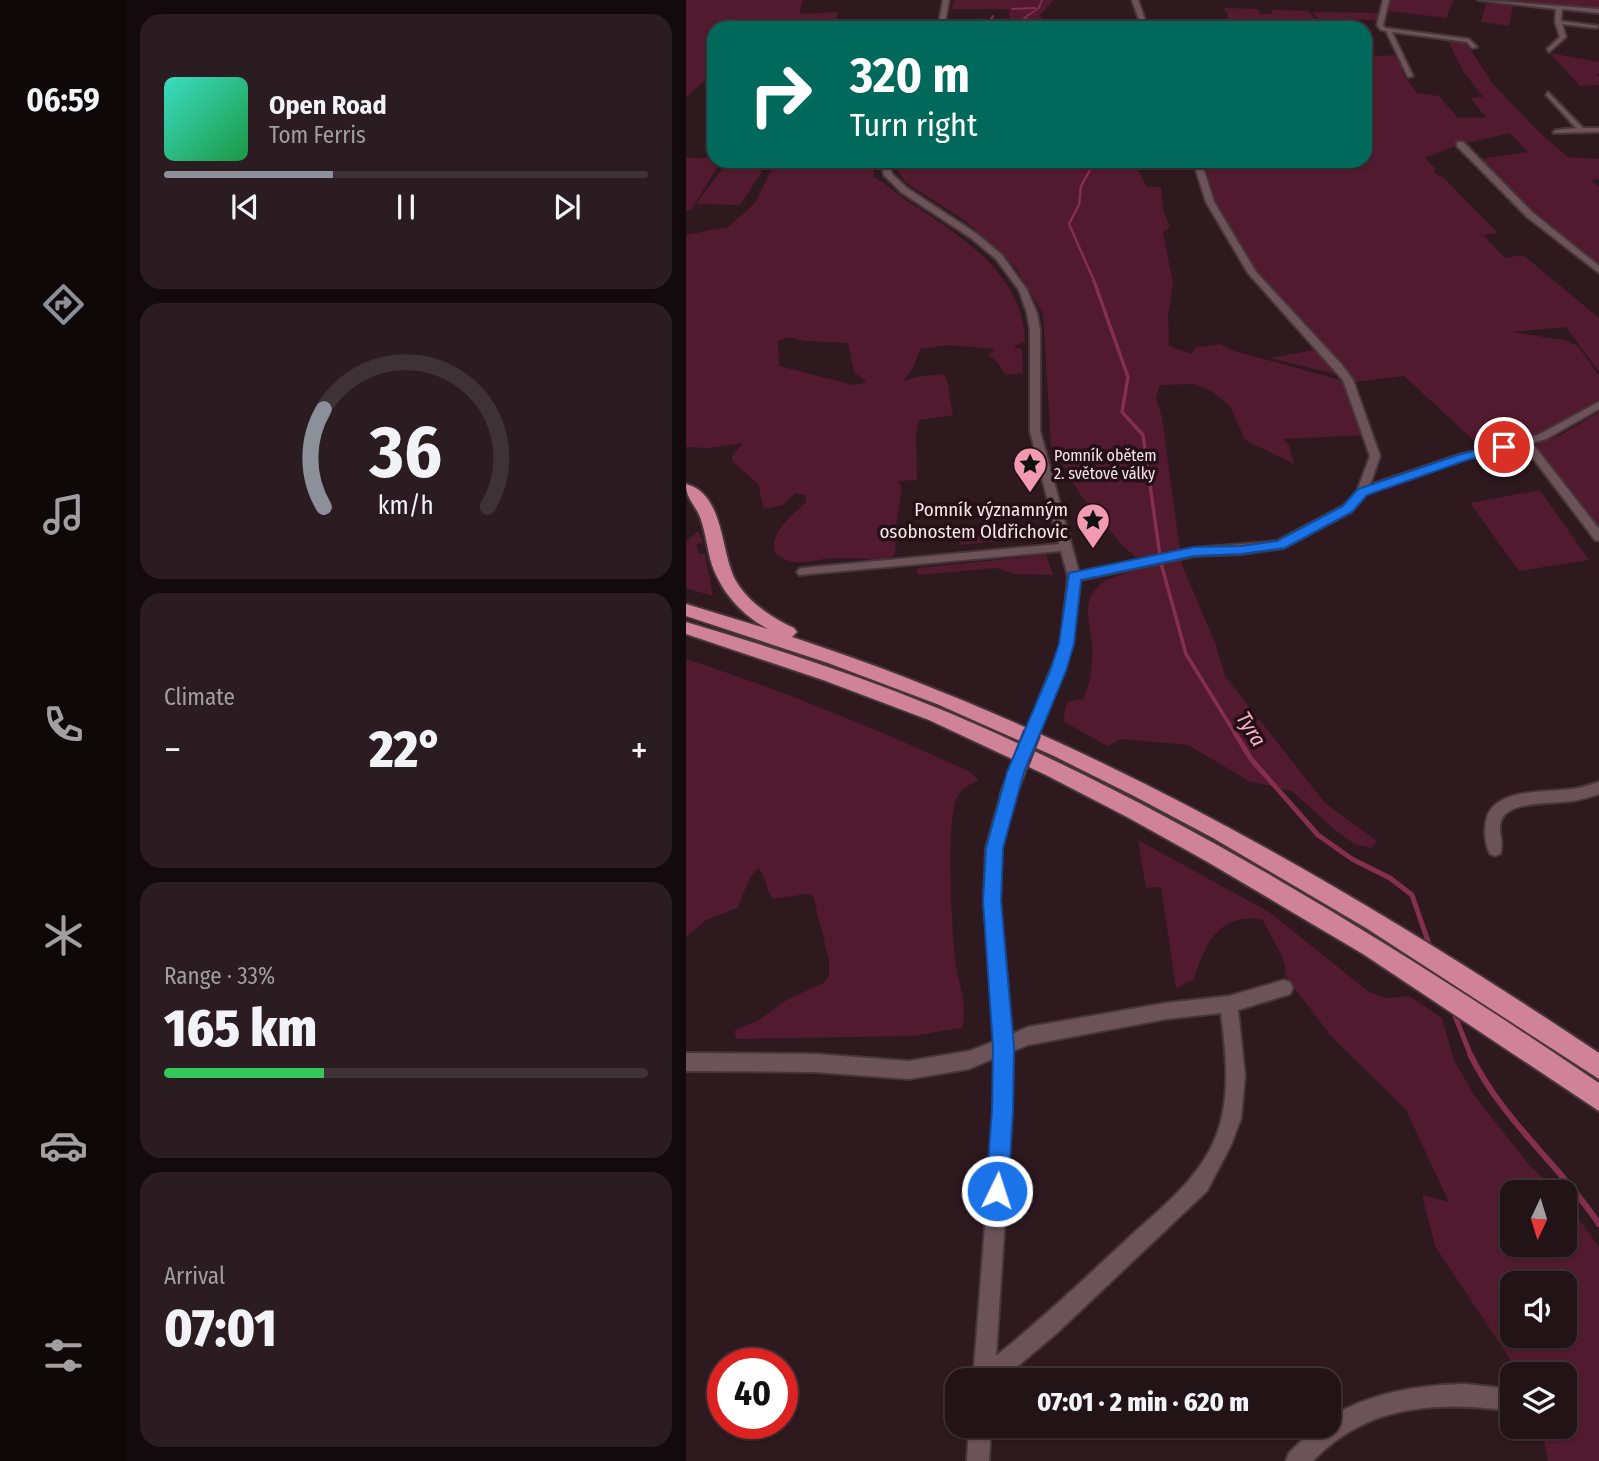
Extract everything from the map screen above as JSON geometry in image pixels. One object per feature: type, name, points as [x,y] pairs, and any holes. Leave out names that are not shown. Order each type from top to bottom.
[{"type":"highway","points":[[686,489],[706,508],[724,575],[749,608],[783,630],[850,654],[884,676]]},
{"type":"highway","points":[[686,610],[793,643],[979,714],[1173,806],[1278,862],[1394,932],[1599,1067]]},
{"type":"highway","points":[[686,628],[874,691],[967,729],[1063,774],[1196,843],[1411,970],[1599,1098]]},
{"type":"highway","points":[[686,637],[736,653],[784,659]]},
{"type":"street","points":[[942,21],[946,0]]},
{"type":"street","points":[[1135,0],[1142,21]]},
{"type":"street","points":[[1387,0],[1380,25],[1389,31],[1469,41],[1474,47]]},
{"type":"street","points":[[1481,0],[1599,12]]},
{"type":"street","points":[[1549,50],[1563,37],[1558,22],[1559,8]]},
{"type":"street","points":[[1558,22],[1596,26]]},
{"type":"street","points":[[1389,31],[1410,76]]},
{"type":"street","points":[[1548,94],[1581,130]]},
{"type":"street","points":[[1555,132],[1599,130]]},
{"type":"street","points":[[1460,144],[1530,215],[1599,270]]},
{"type":"street","points":[[886,168],[894,182],[974,236],[999,257],[1023,290],[1035,330],[1035,431],[1074,577],[1066,644],[1007,798],[994,848],[992,901],[1003,1047],[1003,1110],[985,1368]]},
{"type":"street","points":[[1074,577],[1194,552],[1280,545],[1347,509],[1362,492],[1375,456],[1348,380],[1252,273],[1210,202],[1199,168]]},
{"type":"street","points":[[1362,492],[1462,457],[1560,429],[1599,405]]},
{"type":"street","points":[[1525,441],[1599,537]]},
{"type":"street","points":[[803,572],[1066,547]]},
{"type":"street","points":[[1495,849],[1491,826],[1497,813],[1509,803],[1527,797],[1571,796],[1599,788]]},
{"type":"street","points":[[686,1062],[815,1063],[909,1070],[969,1060],[1028,1036],[1166,1011],[1229,1004],[1259,998],[1284,988]]},
{"type":"street","points":[[999,1368],[1079,1299],[1200,1184],[1217,1159],[1235,1108],[1237,1091],[1229,1004]]},
{"type":"street","points":[[1297,1461],[1327,1432],[1356,1414],[1395,1401],[1472,1394],[1500,1398]]},
{"type":"street","points":[[978,1461],[979,1438]]},
{"type":"shaded area","points":[[686,0],[803,0],[799,14],[837,12],[837,21],[707,21],[707,80],[686,98]]},
{"type":"shaded area","points":[[955,0],[1054,0],[1039,16],[1047,21],[1010,21],[1009,9],[951,9]]},
{"type":"shaded area","points":[[1390,0],[1453,1],[1446,18],[1387,10]]},
{"type":"shaded area","points":[[1500,0],[1599,0],[1599,9]]},
{"type":"shaded area","points":[[1486,3],[1513,6],[1509,26],[1481,22]]},
{"type":"shaded area","points":[[1224,8],[1258,9],[1260,14],[1272,14],[1272,10],[1309,11],[1316,21],[1228,21]]},
{"type":"shaded area","points":[[1312,12],[1382,13],[1378,20],[1319,19]]},
{"type":"shaded area","points":[[1447,39],[1467,44],[1493,84],[1540,133],[1568,157],[1599,159],[1599,179],[1591,180],[1599,187],[1599,267],[1524,206],[1478,159],[1528,152],[1510,133],[1458,145],[1425,158],[1435,168],[1434,173],[1443,177],[1498,233],[1483,235],[1505,258],[1523,255],[1599,318],[1599,372],[1566,327],[1511,332],[1564,340],[1578,346],[1599,376],[1599,401],[1545,431],[1482,448],[1404,376],[1354,382],[1257,271],[1211,198],[1206,168],[1372,168],[1372,52],[1376,56],[1399,55],[1403,74],[1417,93],[1439,96],[1458,118],[1486,117],[1470,98],[1483,97],[1463,71]]},
{"type":"shaded area","points":[[1550,53],[1599,62],[1599,73],[1596,74],[1599,77],[1599,85],[1580,86]]},
{"type":"shaded area","points":[[686,158],[707,158],[707,168],[717,168],[691,210],[686,210]]},
{"type":"shaded area","points":[[723,168],[764,168],[740,205],[696,204]]},
{"type":"shaded area","points":[[774,168],[874,168],[873,177],[948,228],[985,258],[1013,295],[1021,317],[1025,341],[1013,347],[1022,349],[1023,373],[1005,375],[999,364],[989,355],[995,349],[948,345],[920,349],[913,368],[902,382],[916,377],[943,374],[947,380],[953,415],[919,420],[916,435],[917,480],[898,481],[902,489],[895,555],[889,558],[831,558],[798,562],[783,558],[775,553],[775,538],[783,524],[806,502],[806,495],[795,493],[783,505],[764,509],[758,484],[732,461],[732,456],[743,443],[709,448],[686,447],[686,235],[727,228],[755,203]],"holes":[[[789,337],[804,341],[848,343],[854,373],[866,380],[865,383],[853,385],[779,366],[778,341]]]},
{"type":"shaded area","points":[[896,168],[1137,168],[1147,187],[1161,187],[1163,210],[1170,227],[1163,232],[1173,283],[1168,314],[1169,346],[1191,354],[1195,348],[1220,344],[1234,351],[1344,381],[1366,435],[1283,439],[1289,445],[1294,464],[1245,440],[1230,406],[1213,392],[1194,384],[1160,385],[1156,398],[1162,418],[1182,565],[1216,645],[1225,676],[1325,803],[1377,841],[1372,848],[1356,845],[1292,791],[1249,781],[1188,745],[1121,739],[1107,746],[1063,721],[1067,702],[1083,699],[1090,680],[1092,651],[1088,610],[1092,595],[1105,581],[1141,568],[1137,558],[1122,545],[1082,497],[1051,445],[1043,314],[1015,267],[967,222],[905,182]]},
{"type":"shaded area","points":[[1318,349],[1338,375],[1271,358]]},
{"type":"shaded area","points":[[1599,412],[1599,535],[1535,447],[1537,443],[1561,435]]},
{"type":"shaded area","points":[[1540,490],[1589,560],[1519,571],[1470,503]]},
{"type":"shaded area","points":[[998,526],[999,541],[960,545],[960,530]]},
{"type":"shaded area","points":[[698,531],[703,542],[696,545],[699,554],[705,554],[713,596],[686,588],[686,542]]},
{"type":"shaded area","points":[[1046,555],[1053,575],[1014,574],[996,568],[919,575],[916,571],[918,568]]},
{"type":"shaded area","points":[[686,659],[794,697],[865,726],[970,772],[979,780],[965,788],[958,796],[952,827],[951,905],[956,966],[964,1006],[961,1028],[912,1036],[737,1039],[734,1031],[759,1020],[788,999],[824,983],[829,976],[829,960],[813,896],[807,894],[773,899],[758,868],[751,876],[737,908],[706,920],[686,937]]},
{"type":"shaded area","points":[[1138,840],[1269,912],[1369,992],[1386,998],[1409,996],[1442,1018],[1454,1060],[1474,1095],[1530,1166],[1545,1180],[1500,1180],[1500,1257],[1577,1257],[1577,1217],[1599,1247],[1599,1461],[1548,1461],[1544,1439],[1577,1439],[1577,1362],[1512,1362],[1503,1348],[1577,1348],[1577,1271],[1500,1271],[1500,1344],[1435,1246],[1422,1195],[1449,1202],[1406,1110],[1331,1036],[1287,978],[1283,958],[1262,919],[1234,921],[1224,926],[1209,943],[1193,980],[1176,988],[1161,887],[1146,888]]},
{"type":"waterway","name":"Tyra","points":[[1030,21],[1024,18],[1039,8],[1042,0]]},
{"type":"waterway","points":[[1012,9],[1035,8]]},
{"type":"waterway","points":[[990,21],[993,16]]},
{"type":"waterway","name":"Tyra","points":[[1091,168],[1081,186],[1079,205],[1069,224],[1095,283]]},
{"type":"waterway","name":"Tyra","points":[[1094,281],[1128,377],[1122,412],[1143,435],[1161,563],[1186,654],[1236,735]]},
{"type":"waterway","name":"Tyra","points":[[1235,733],[1251,759],[1318,835],[1352,859],[1390,878],[1412,895],[1430,947]]},
{"type":"waterway","name":"Tyra","points":[[1453,1011],[1471,1055]]},
{"type":"waterway","name":"Tyra","points":[[1471,1055],[1498,1100],[1599,1224]]},
{"type":"place","name":"Pomník obětem 2. světové války","points":[[1030,494]]},
{"type":"place","name":"Pomník významným osobnostem Oldřichovic","points":[[1093,550]]},
{"type":"route","points":[[997,1191],[1003,1110],[1003,1047],[992,901],[994,848],[1016,772],[1058,671],[1066,644],[1071,621],[1074,577],[1194,552],[1280,545],[1347,509],[1362,492],[1462,457],[1504,447]]}]
